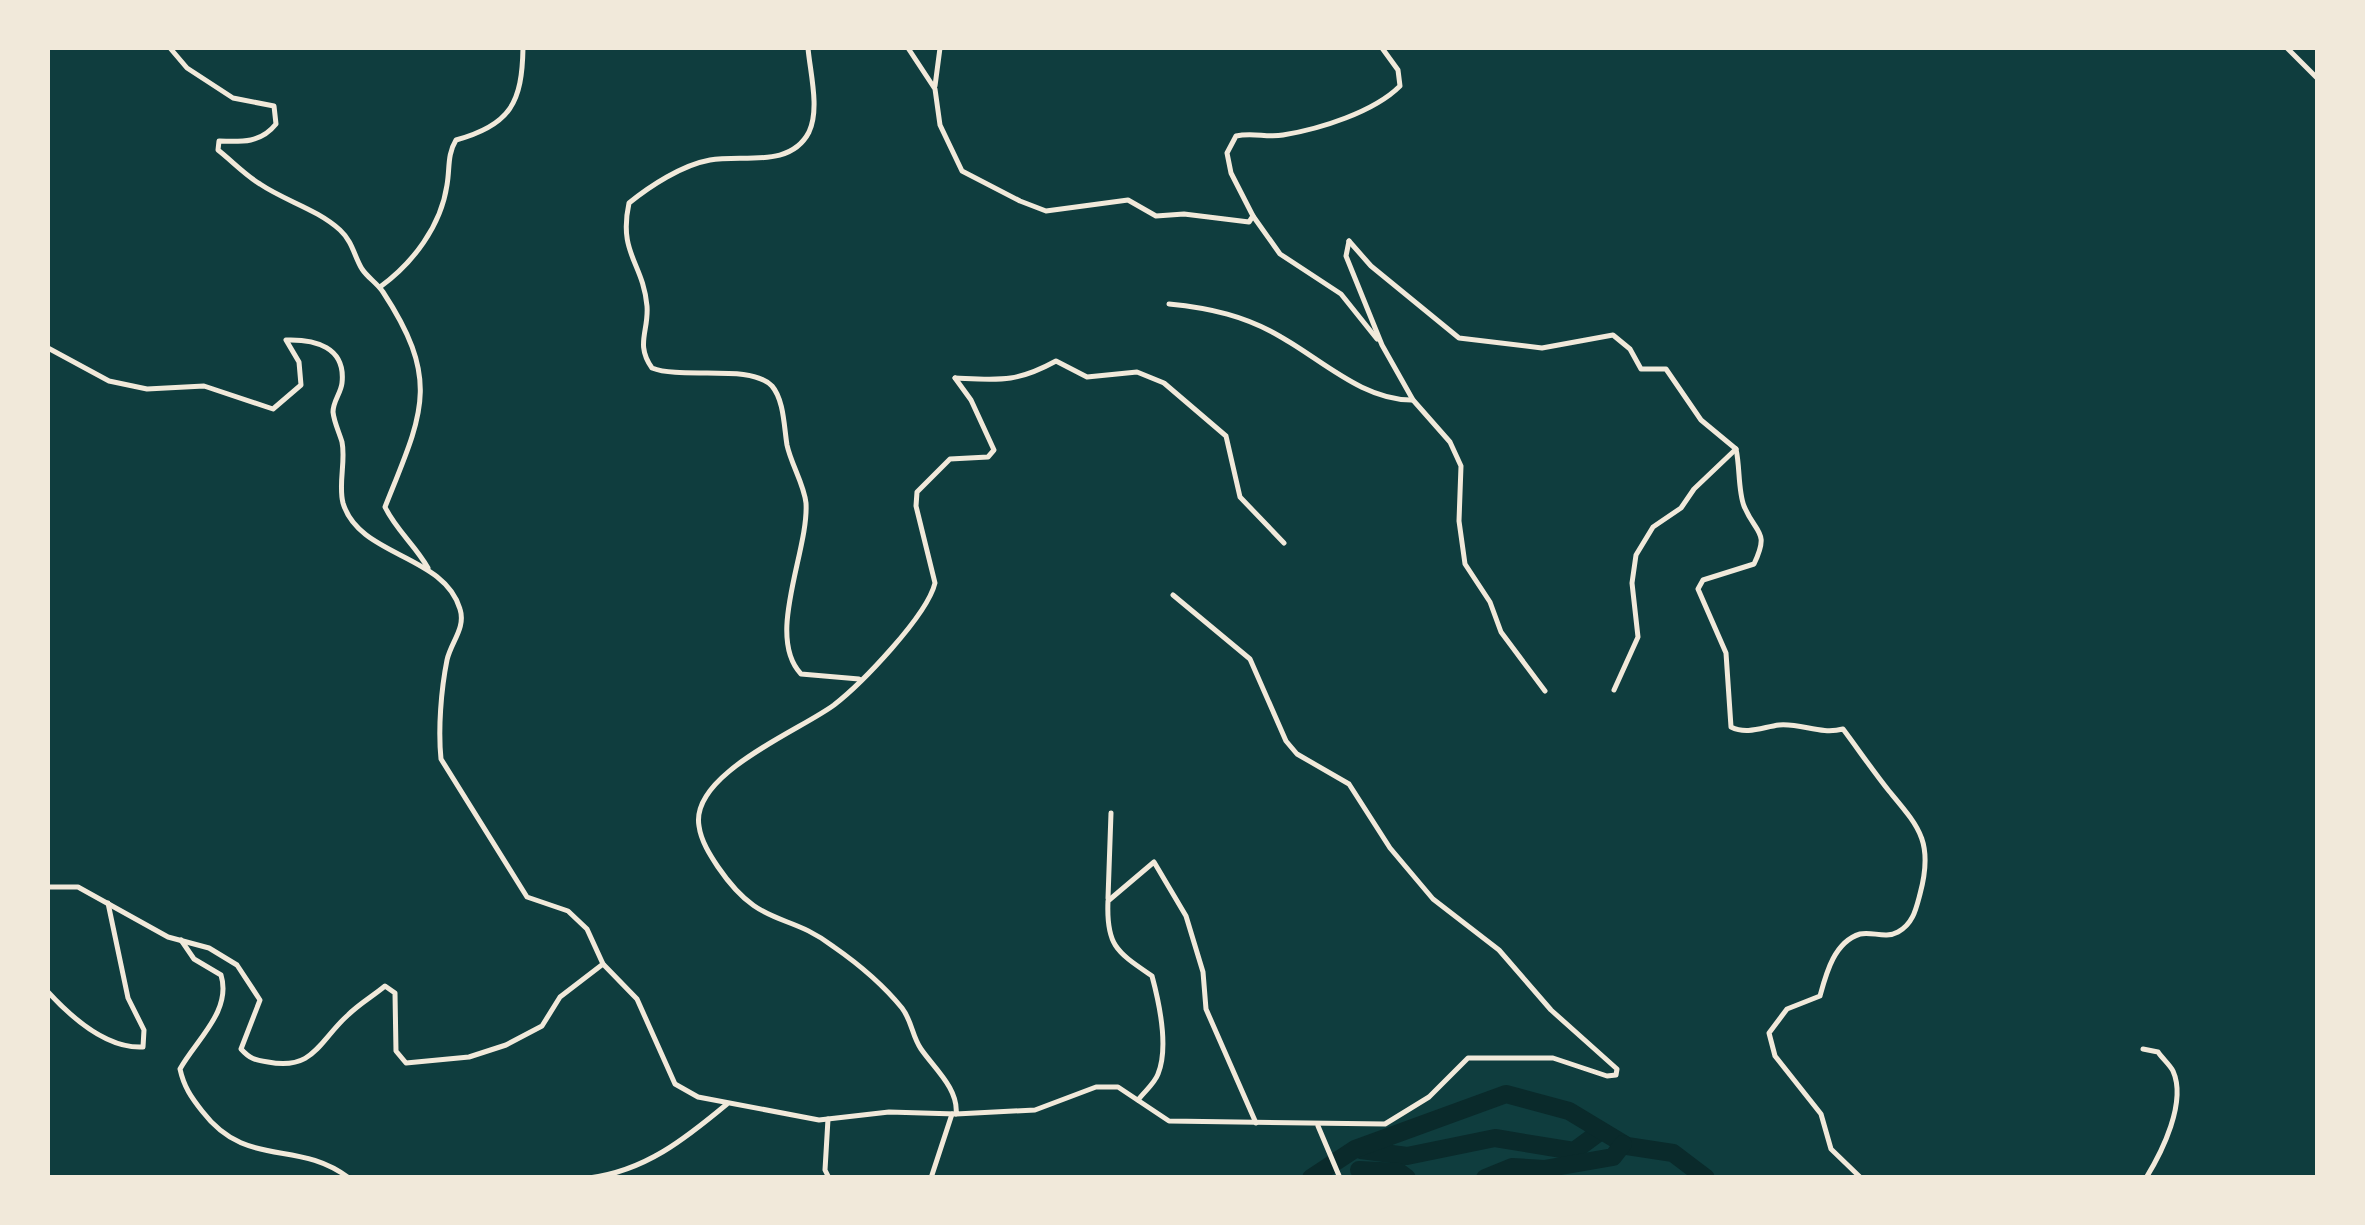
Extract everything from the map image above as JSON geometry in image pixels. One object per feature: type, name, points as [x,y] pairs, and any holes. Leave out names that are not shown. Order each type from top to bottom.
[{"type":"street","points":[[170,48],[187,68],[233,98],[274,106],[276,124],[268,135],[245,142],[219,141],[218,150],[260,184],[340,229],[355,248],[362,269],[380,287],[416,354],[424,390],[412,438],[385,507],[429,570]]},
{"type":"street","points":[[380,287],[395,276],[440,218],[449,151],[456,140],[487,132],[510,111],[522,84],[523,48]]},
{"type":"street","points":[[808,48],[814,114],[808,135],[785,152],[753,161],[710,160],[651,186],[629,204],[624,241],[647,307],[641,340],[643,355],[652,368],[756,377],[772,386],[780,404],[790,463],[806,500],[802,542],[787,613],[792,665],[801,674],[859,679]]},
{"type":"street","points":[[908,48],[935,89]]},
{"type":"street","points":[[940,48],[935,89],[940,125],[962,170],[1046,211],[1128,200],[1156,216],[1184,214],[1249,222],[1253,216]]},
{"type":"street","points":[[1382,48],[1398,70],[1400,86],[1386,100],[1280,136],[1254,132],[1236,136],[1226,153],[1231,173],[1253,216],[1280,254],[1341,294],[1382,345]]},
{"type":"street","points":[[2287,48],[2318,79]]},
{"type":"street","points":[[1545,691],[1501,632],[1490,602],[1464,564],[1458,521],[1460,466],[1450,442],[1413,400],[1382,345],[1346,256],[1349,241],[1371,266],[1459,338],[1542,348],[1613,335],[1630,349],[1641,370],[1666,369],[1701,420],[1736,450],[1742,504],[1762,533],[1763,546],[1754,564],[1703,580],[1698,589],[1726,653],[1731,727],[1740,732],[1784,724],[1825,734],[1844,729],[1890,792],[1915,817],[1924,844],[1924,879],[1914,916],[1900,932],[1861,934],[1842,946],[1830,963],[1820,996],[1787,1009],[1770,1034],[1775,1056],[1821,1114],[1831,1149],[1860,1178]]},
{"type":"street","points":[[1169,304],[1217,309],[1284,338],[1304,356],[1388,401],[1413,400]]},
{"type":"street","points":[[48,348],[109,380],[147,389],[204,386],[273,409],[302,386],[303,374],[286,340],[308,339],[327,345],[342,366],[342,387],[333,415],[342,445],[343,503],[369,536],[429,570],[448,588],[462,615],[447,659],[439,736],[441,759],[527,897],[568,911],[587,929],[603,964],[638,999],[675,1084],[698,1098],[828,1118],[888,1112],[1034,1110],[1096,1087],[1118,1087],[1169,1122],[1318,1126],[1385,1124],[1399,1118],[1429,1097],[1468,1058],[1554,1058],[1607,1076],[1616,1074],[1617,1069],[1551,1010],[1499,950],[1433,899],[1390,848],[1349,784],[1297,754],[1286,742],[1250,659],[1173,595]]},
{"type":"street","points":[[931,1178],[954,1114],[948,1084],[913,1036],[910,1022],[901,1008],[835,947],[768,917],[739,898],[708,851],[699,827],[699,807],[732,768],[836,704],[932,594],[935,583],[916,506],[917,492],[950,459],[988,457],[994,450],[972,400],[955,378],[1024,378],[1056,361],[1087,376],[1138,372],[1164,383],[1226,436],[1240,498],[1284,543]]},
{"type":"street","points":[[1614,690],[1638,637],[1632,583],[1636,555],[1653,527],[1681,508],[1694,488],[1736,450]]},
{"type":"street","points":[[1112,813],[1107,926],[1115,950],[1152,976],[1162,1054],[1158,1076],[1138,1100]]},
{"type":"street","points":[[1108,901],[1154,862],[1186,916],[1203,972],[1206,1009],[1257,1125]]},
{"type":"street","points":[[48,887],[78,887],[181,940],[209,948],[237,966],[260,1000],[241,1050],[250,1059],[276,1064],[302,1063],[322,1050],[346,1016],[385,986],[395,993],[396,1051],[406,1063],[468,1057],[506,1045],[542,1026],[560,997],[603,964]]},
{"type":"street","points":[[48,992],[68,1013],[116,1044],[142,1047],[144,1030],[128,998],[108,903]]},
{"type":"street","points":[[181,940],[194,959],[220,975],[225,990],[216,1018],[180,1069],[184,1088],[218,1132],[233,1143],[327,1161],[350,1178]]},
{"type":"street","points":[[2143,1050],[2158,1052],[2174,1073],[2175,1107],[2164,1146],[2146,1178]]},
{"type":"street","points":[[589,1178],[626,1174],[683,1140],[727,1104]]},
{"type":"street","points":[[828,1118],[825,1170],[829,1178]]},
{"type":"street","points":[[1318,1126],[1340,1177]]},
{"type":"waterway","points":[[1311,1178],[1355,1149],[1506,1094],[1569,1111],[1627,1146],[1673,1153],[1706,1178]]},
{"type":"waterway","points":[[1361,1150],[1407,1156],[1495,1138],[1574,1151],[1601,1131]]},
{"type":"waterway","points":[[1485,1178],[1512,1167],[1544,1169],[1613,1157],[1623,1144]]},
{"type":"waterway","points":[[1359,1170],[1399,1172],[1407,1178]]}]
